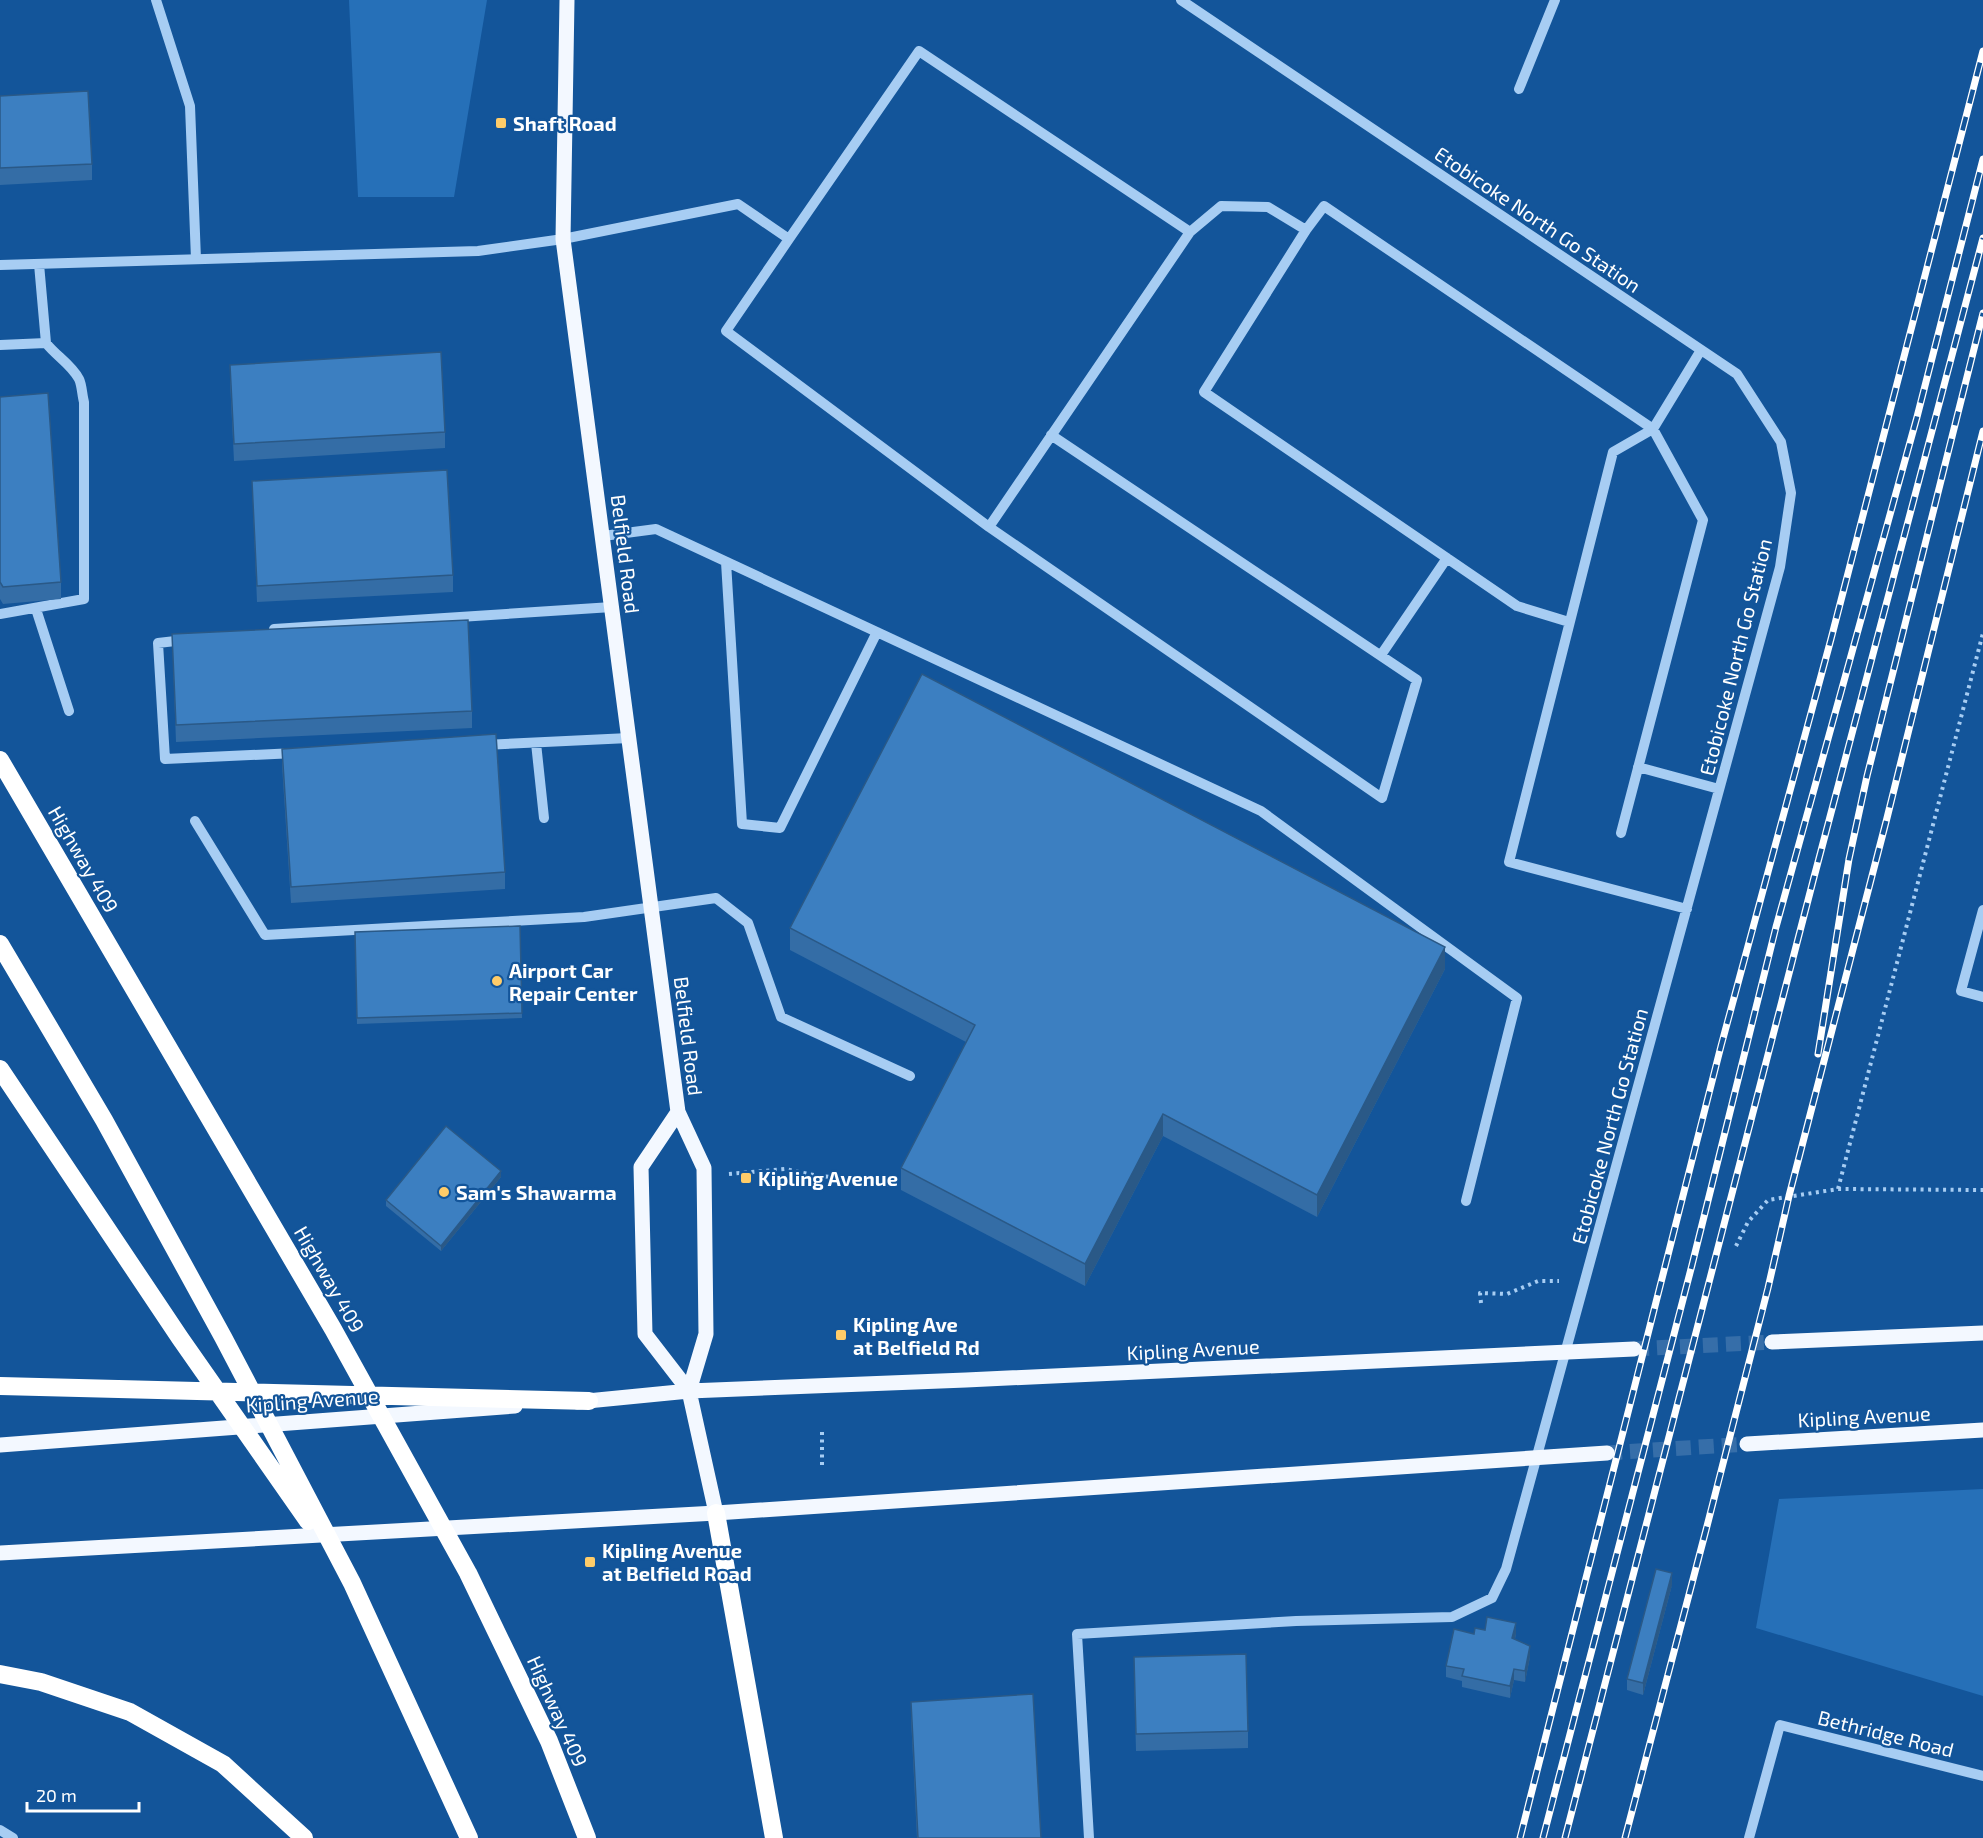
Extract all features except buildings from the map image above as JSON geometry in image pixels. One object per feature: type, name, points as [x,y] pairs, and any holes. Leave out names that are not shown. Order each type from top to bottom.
[{"type":"highway","name":"Highway 409","points":[[0,760],[333,1329],[468,1573],[549,1741],[587,1838]]},
{"type":"highway","points":[[0,944],[104,1120],[223,1337],[352,1582],[469,1838]]},
{"type":"highway","points":[[0,1069],[180,1338],[352,1582]]},
{"type":"highway","points":[[0,1386],[589,1401]]},
{"type":"highway","points":[[716,1513],[774,1838]]},
{"type":"highway","points":[[0,1674],[41,1682],[130,1712],[223,1764],[304,1838]]},
{"type":"main road","name":"Belfield Road","points":[[567,0],[563,240],[678,1112],[704,1168],[706,1334],[689,1391]]},
{"type":"main road","name":"Belfield Road","points":[[678,1112],[641,1167],[645,1334],[689,1391]]},
{"type":"main road","points":[[1772,1342],[1983,1333]]},
{"type":"main road","name":"Kipling Avenue","points":[[0,1444],[589,1401],[689,1391],[978,1380],[1634,1349]]},
{"type":"main road","points":[[689,1391],[716,1513]]},
{"type":"main road","name":"Kipling Avenue","points":[[1747,1444],[1983,1430]]},
{"type":"main road","points":[[0,1553],[716,1513],[1607,1453]]},
{"type":"street","points":[[156,0],[190,106],[196,259]]},
{"type":"street","name":"Etobicoke North Go Station","points":[[1089,1838],[1077,1634],[1296,1621],[1452,1617],[1492,1598],[1506,1569],[1780,567],[1791,493],[1781,442],[1737,374],[1181,0]]},
{"type":"street","points":[[1519,89],[1555,0]]},
{"type":"street","points":[[1051,435],[1418,680],[1382,798],[989,527],[726,331],[919,51],[1190,232]]},
{"type":"street","points":[[0,265],[478,251],[563,240],[738,204],[789,239]]},
{"type":"street","points":[[989,527],[1190,232],[1221,206],[1268,207],[1306,230]]},
{"type":"street","points":[[1569,622],[1517,606],[1204,392],[1306,230],[1324,206],[1653,429],[1703,520],[1621,833]]},
{"type":"street","points":[[0,614],[84,599],[84,402],[80,380],[71,367],[46,343],[39,264]]},
{"type":"street","points":[[0,345],[46,343]]},
{"type":"street","points":[[1687,909],[1509,862],[1613,452],[1653,429],[1701,350]]},
{"type":"street","points":[[603,536],[656,529],[1261,811],[1516,998],[1466,1201]]},
{"type":"street","points":[[1381,655],[1447,558]]},
{"type":"street","points":[[726,562],[742,824],[780,828],[877,632]]},
{"type":"street","points":[[268,630],[612,607]]},
{"type":"street","points":[[36,609],[69,711]]},
{"type":"street","points":[[191,639],[158,643],[165,759],[308,752]]},
{"type":"street","points":[[476,746],[629,738]]},
{"type":"street","points":[[536,743],[544,818]]},
{"type":"street","points":[[1638,767],[1719,789]]},
{"type":"street","points":[[195,821],[266,935],[584,917],[716,898],[748,923],[781,1017],[910,1076]]},
{"type":"street","points":[[1983,910],[1961,992],[1983,997]]},
{"type":"street","name":"Bethridge Road","points":[[1749,1838],[1780,1725],[1983,1776]]},
{"type":"street","points":[[0,1830],[14,1838]]},
{"type":"path","points":[[1838,1189],[1983,633]]},
{"type":"path","points":[[704,1177],[785,1169],[818,1176],[860,1179],[889,1185]]},
{"type":"path","points":[[1736,1246],[1748,1222],[1768,1200],[1838,1189],[1983,1190]]},
{"type":"path","points":[[1481,1303],[1480,1293],[1507,1294],[1538,1281],[1560,1281]]},
{"type":"path","points":[[822,1432],[822,1467]]},
{"type":"shaded area","points":[[349,0],[487,0],[454,197],[358,197]]},
{"type":"shaded area","points":[[1983,1489],[1983,1696],[1756,1628],[1779,1499]]},
{"type":"tunnel","points":[[1634,1349],[1772,1342]]},
{"type":"tunnel","points":[[1607,1453],[1747,1444]]},
{"type":"railway","points":[[1520,1838],[1721,1046],[1831,639],[1983,51]]},
{"type":"railway","points":[[1543,1838],[1692,1265],[1776,927],[1917,417],[1983,159]]},
{"type":"railway","points":[[1565,1838],[1813,881],[1983,238]]},
{"type":"railway","points":[[1818,1054],[1849,859],[1867,776],[1983,313]]},
{"type":"railway","points":[[1625,1838],[1768,1288],[1789,1196],[1887,818],[1983,431]]},
{"type":"place","name":"Shaft Road","points":[[501,123]]},
{"type":"place","name":"Airport Car Repair Center","points":[[497,981]]},
{"type":"place","name":"Kipling Avenue","points":[[746,1178]]},
{"type":"place","name":"Sam's Shawarma","points":[[444,1192]]},
{"type":"place","name":"Kipling Ave at Belfield Rd","points":[[841,1335]]},
{"type":"place","name":"Kipling Avenue at Belfield Road","points":[[590,1562]]}]
